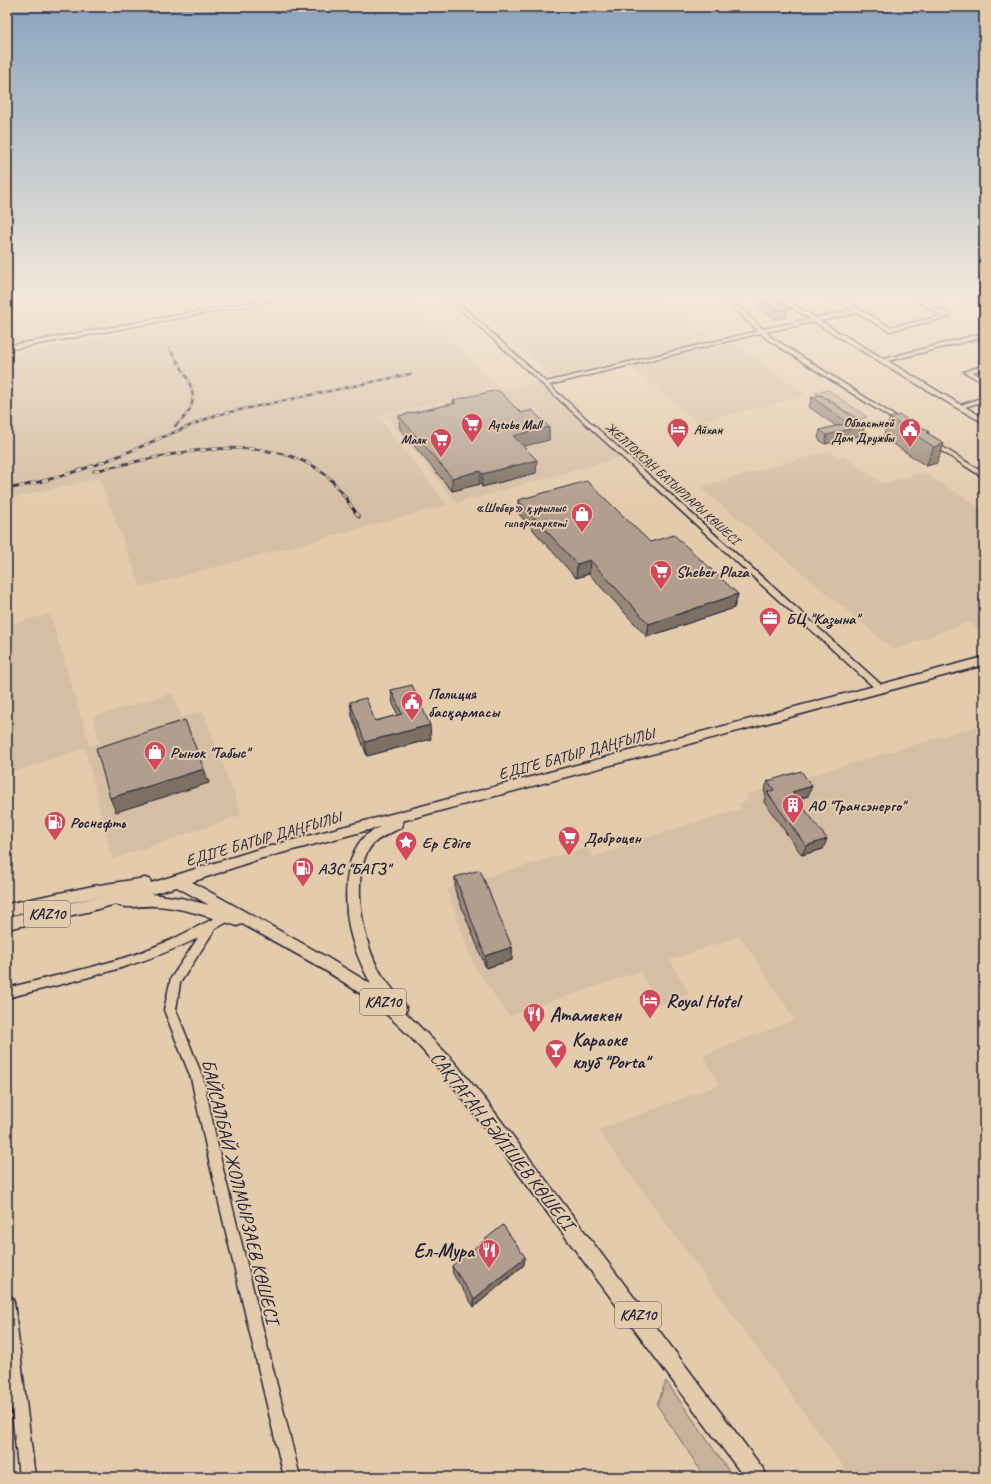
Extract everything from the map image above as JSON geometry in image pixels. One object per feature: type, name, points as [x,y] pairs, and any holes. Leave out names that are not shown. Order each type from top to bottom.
[{"type":"main road","name":"ЕДІГЕ БАТЫР ДАҢҒЫЛЫ","points":[[7,923],[87,906],[178,881],[259,854],[984,662]]},
{"type":"main road","points":[[416,1031],[376,979],[362,950],[356,927],[353,887],[358,856],[369,840],[392,825],[422,812]]},
{"type":"main road","name":"ЕДІГЕ БАТЫР ДАҢҒЫЛЫ","points":[[7,910],[123,886],[178,881]]},
{"type":"main road","name":"САҚТАҒАН БӘЙІШЕВ КӨШЕСІ","points":[[178,881],[327,965],[381,1000],[416,1031],[447,1064],[490,1118],[516,1155],[660,1344],[757,1477]]},
{"type":"main road","name":"KAZ10","points":[[87,906],[129,900],[174,902],[199,907],[259,926]]},
{"type":"street","name":"ЖЕЛТОКСАН БАТЫРЛАРЫ КӨШЕСІ","points":[[524,364],[882,690]]},
{"type":"street","points":[[546,384],[628,364]]},
{"type":"street","points":[[810,364],[907,426]]},
{"type":"street","points":[[888,364],[984,421]]},
{"type":"street","points":[[984,367],[967,372],[984,381]]},
{"type":"street","points":[[959,407],[984,399]]},
{"type":"street","points":[[927,439],[984,476]]},
{"type":"street","points":[[7,993],[121,963],[211,926],[227,917]]},
{"type":"street","name":"БАЙСАЛБАЙ ЖОЛМЫРЗАЕВ КӨШЕСІ","points":[[211,926],[175,982],[170,1010],[197,1078],[218,1173],[292,1477]]},
{"type":"street","points":[[7,1302],[27,1477]]},
{"type":"shaded area","points":[[7,364],[474,364],[499,388],[378,416],[447,505],[141,587],[99,478],[7,499]]},
{"type":"shaded area","points":[[538,364],[619,364],[555,380]]},
{"type":"shaded area","points":[[641,364],[764,364],[807,395],[698,422],[629,367]]},
{"type":"shaded area","points":[[539,382],[623,457],[457,503],[386,416]]},
{"type":"shaded area","points":[[828,390],[867,417],[859,419],[848,412],[843,413],[837,408],[841,407],[828,398],[823,399],[815,393]]},
{"type":"shaded area","points":[[829,451],[838,458],[843,456],[883,484],[923,472],[984,510],[984,636],[969,622],[894,650],[700,487]]},
{"type":"shaded area","points":[[50,614],[90,746],[100,742],[93,717],[173,693],[181,717],[203,711],[242,815],[112,859],[85,748],[7,774],[7,625]]},
{"type":"shaded area","points":[[984,724],[984,1477],[851,1477],[598,1130],[719,1085],[703,1055],[795,1020],[740,936],[670,960],[689,994],[658,1005],[640,971],[509,1016],[474,966],[447,889],[587,847],[593,857],[620,849],[618,846],[742,809],[739,804],[749,800],[746,795]]},
{"type":"shaded area","points":[[666,1381],[733,1477],[705,1477],[657,1405]]},
{"type":"building","name":"Aqtobe Mall","points":[[498,390],[521,413],[532,410],[549,427],[513,436],[537,460],[482,474],[480,471],[452,478],[399,416],[456,403],[453,400]]},
{"type":"building","points":[[821,395],[865,425],[827,435],[820,430],[848,423],[812,397]]},
{"type":"building","points":[[900,415],[920,428],[922,427],[929,432],[927,433],[944,443],[934,447],[890,418]]},
{"type":"building","points":[[587,481],[650,542],[674,535],[738,594],[649,624],[590,560],[577,564],[518,500]]},
{"type":"building","points":[[412,685],[430,725],[365,742],[350,702],[366,698],[375,721],[402,714],[391,690]]},
{"type":"building","name":"Рынок \"Табыс\"","points":[[185,720],[204,769],[110,798],[96,748]]},
{"type":"building","points":[[801,771],[812,786],[792,792],[827,839],[806,846],[767,792],[774,790],[768,781]]},
{"type":"building","points":[[480,870],[512,947],[485,956],[455,877]]},
{"type":"building","name":"Ел-Мура","points":[[503,1225],[525,1257],[474,1299],[452,1266]]},
{"type":"railway","points":[[175,426],[190,410],[193,399],[190,384],[179,364]]},
{"type":"railway","points":[[158,439],[216,415],[410,374]]},
{"type":"railway","points":[[7,489],[66,475],[104,462],[160,438]]},
{"type":"railway","points":[[94,471],[181,453],[212,449],[243,448],[273,452],[300,460],[325,474],[339,489],[359,517]]},
{"type":"place","name":"Aqtobe Mall","points":[[472,444]]},
{"type":"place","name":"Айхан","points":[[678,448]]},
{"type":"place","name":"Областной Дом Дружбы","points":[[910,448]]},
{"type":"place","name":"Маяк","points":[[441,458]]},
{"type":"place","name":"«Шебер» құрылыс гипермаркеті","points":[[582,534]]},
{"type":"place","name":"Sheber Plaza","points":[[661,590]]},
{"type":"place","name":"БЦ \"Казына\"","points":[[770,638]]},
{"type":"place","name":"Полиция басқармасы","points":[[412,722]]},
{"type":"place","name":"Рынок \"Табыс\"","points":[[155,772]]},
{"type":"place","name":"АО \"Трансэнерго\"","points":[[793,824]]},
{"type":"place","name":"Роснефть","points":[[55,842]]},
{"type":"place","name":"Доброцен","points":[[569,856]]},
{"type":"place","name":"Ер Едіге","points":[[406,862]]},
{"type":"place","name":"АЗС \"БАГЗ\"","points":[[303,888]]},
{"type":"place","name":"Royal Hotel","points":[[650,1020]]},
{"type":"place","name":"Атамекен","points":[[534,1034]]},
{"type":"place","name":"Караоке клуб \"Porta\"","points":[[556,1070]]},
{"type":"place","name":"Ел-Мура","points":[[489,1270]]}]
